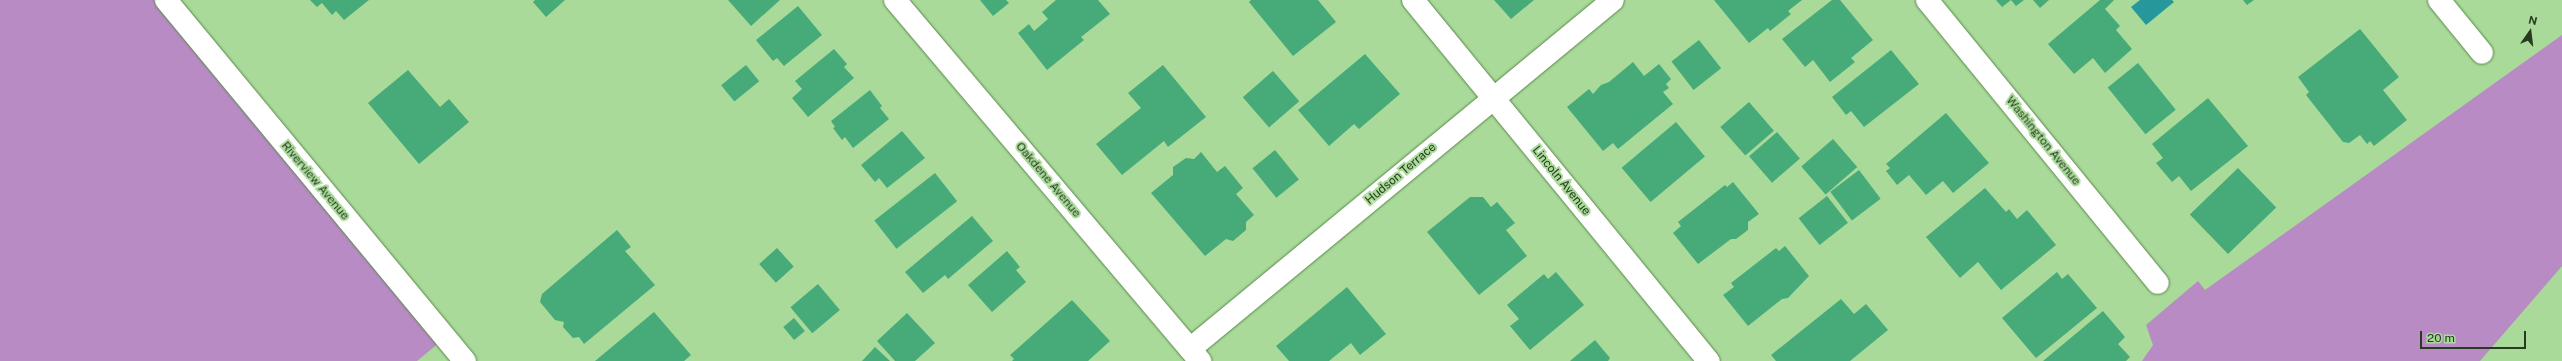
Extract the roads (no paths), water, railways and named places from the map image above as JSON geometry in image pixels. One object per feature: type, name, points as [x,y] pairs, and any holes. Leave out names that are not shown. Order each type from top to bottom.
[{"type":"street","name":"Riverview Avenue","points":[[166,0],[465,361]]},
{"type":"street","name":"Oakdene Avenue","points":[[895,0],[1195,355]]},
{"type":"street","name":"Lincoln Avenue","points":[[1413,0],[1708,361]]},
{"type":"street","name":"Hudson Terrace","points":[[1195,355],[1493,98],[1613,0]]},
{"type":"street","name":"Washington Avenue","points":[[1927,0],[2158,283]]},
{"type":"street","points":[[2439,0],[2482,53]]},
{"type":"water","points":[[2140,0],[2172,0],[2174,2],[2146,25],[2131,7]]}]
